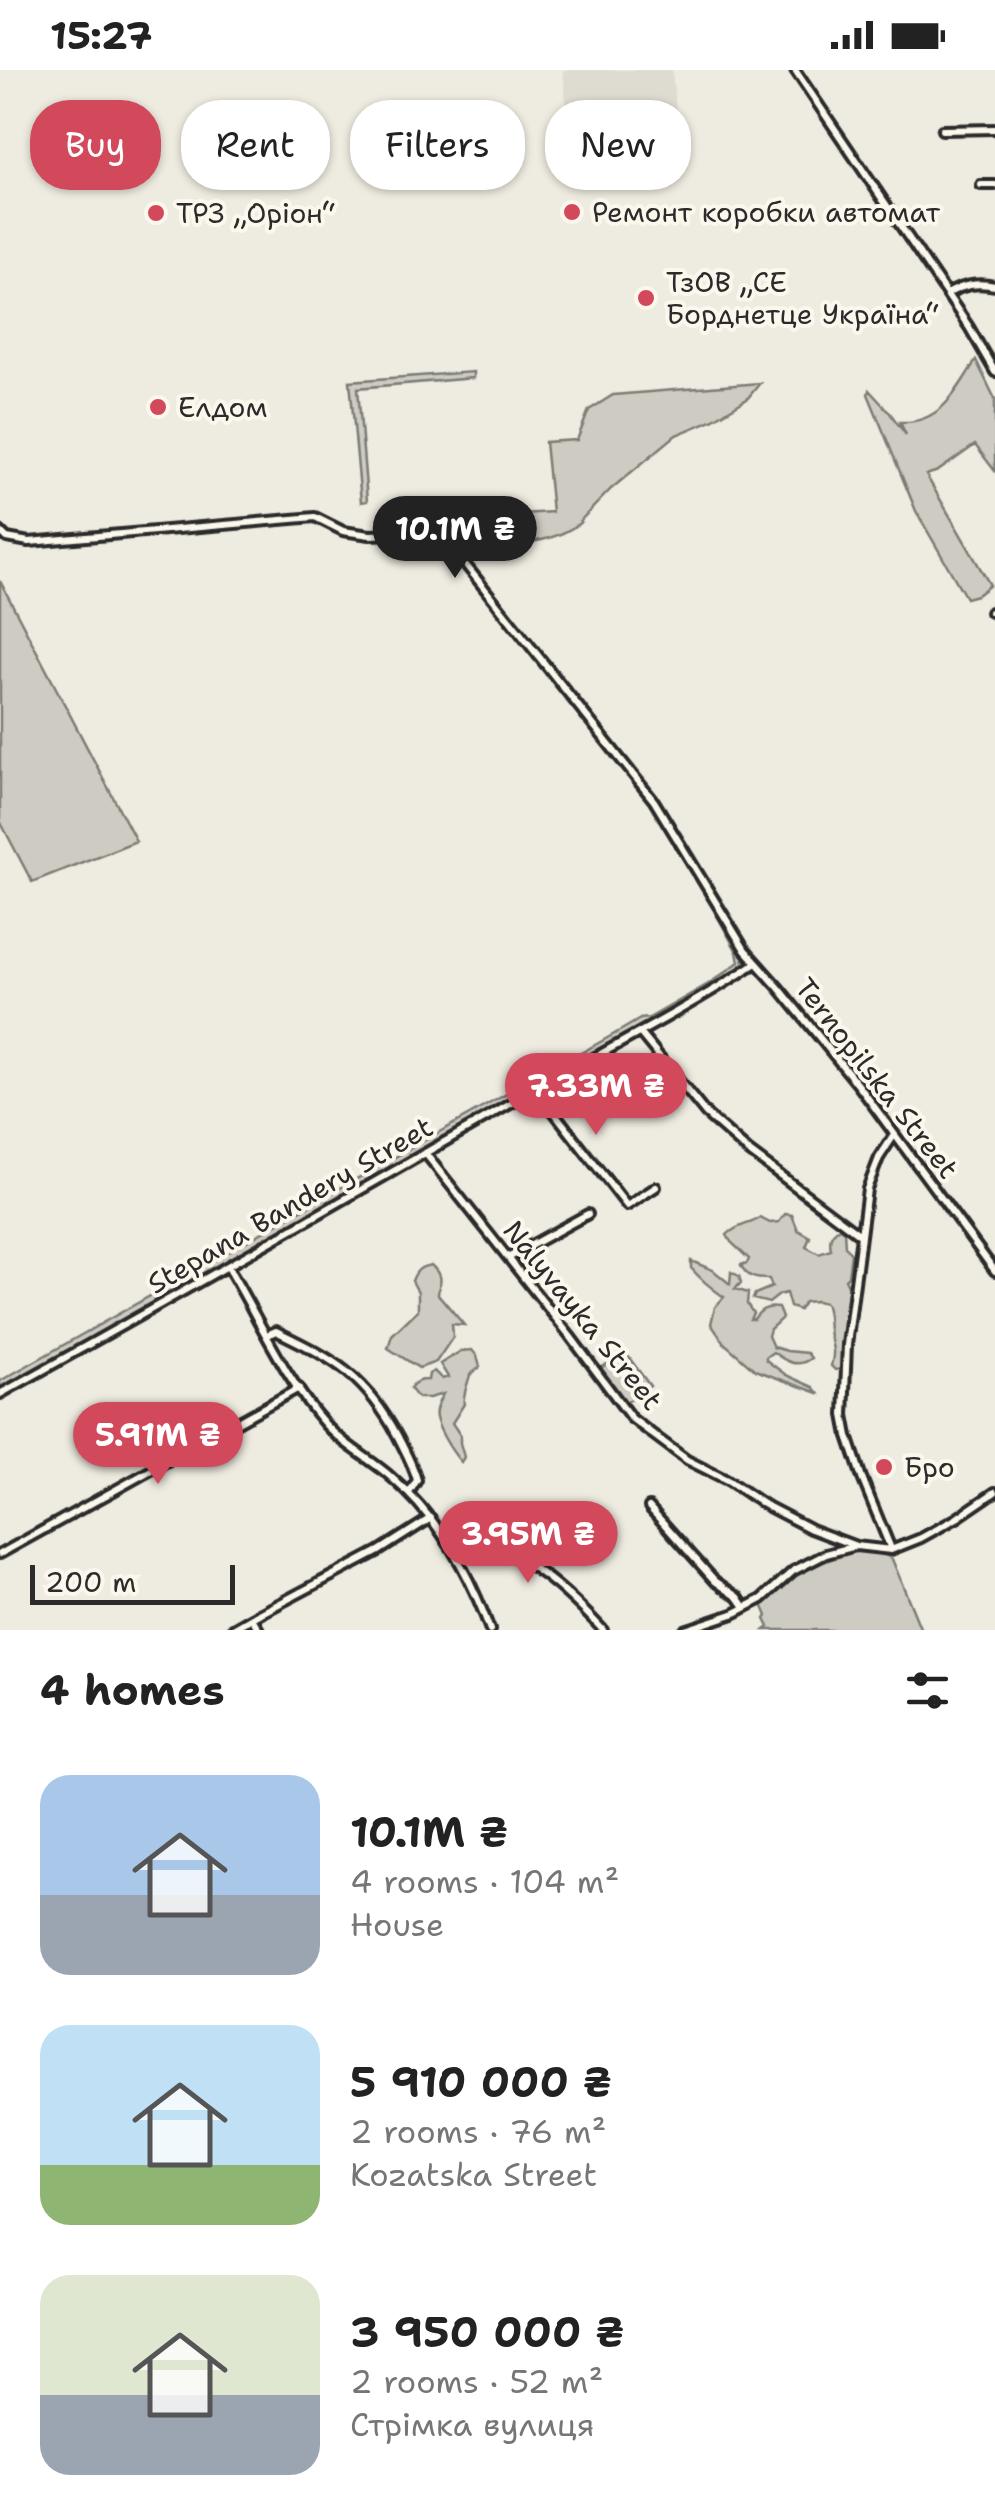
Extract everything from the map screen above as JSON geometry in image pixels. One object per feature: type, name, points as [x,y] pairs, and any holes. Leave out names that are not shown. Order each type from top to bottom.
[{"type":"street","points":[[796,70],[995,372]]},
{"type":"street","points":[[942,130],[995,130]]},
{"type":"street","points":[[981,185],[995,185]]},
{"type":"street","points":[[947,294],[966,285],[995,286]]},
{"type":"street","name":"Ternopilska Street","points":[[0,531],[7,538],[29,542],[315,516],[343,531],[370,535],[418,533],[438,538],[465,564],[654,801],[744,950],[823,1042],[995,1271]]},
{"type":"street","name":"Stepana Bandery Street","points":[[0,1394],[641,1034],[756,963]]},
{"type":"street","points":[[641,1034],[706,1114],[748,1152],[860,1235]]},
{"type":"street","points":[[536,1090],[627,1206],[656,1188]]},
{"type":"street","points":[[894,1135],[869,1180],[860,1235],[846,1357],[844,1415],[848,1436],[891,1550],[921,1538],[995,1492]]},
{"type":"street","name":"Nalyvayka Street","points":[[426,1153],[638,1424],[687,1460],[810,1528],[856,1546],[891,1550]]},
{"type":"street","points":[[508,1258],[588,1214]]},
{"type":"street","points":[[228,1268],[299,1388],[327,1426],[409,1493],[431,1518],[468,1575],[490,1630]]},
{"type":"street","points":[[267,1334],[276,1331],[304,1344],[348,1371],[368,1390],[392,1425],[415,1471],[417,1480],[409,1493]]},
{"type":"street","points":[[0,1554],[299,1388]]},
{"type":"street","points":[[650,1507],[715,1582],[746,1607]]},
{"type":"street","points":[[231,1630],[380,1551],[431,1518]]},
{"type":"street","points":[[448,1542],[475,1544],[518,1559],[551,1579],[603,1630]]},
{"type":"street","points":[[685,1630],[722,1619],[762,1599],[793,1570],[826,1554],[856,1546]]},
{"type":"street","points":[[252,1618],[259,1630]]},
{"type":"shaded area","points":[[563,70],[672,70],[675,100],[566,100]]},
{"type":"shaded area","points":[[976,360],[995,399],[995,471],[975,445],[926,475],[990,585],[966,598],[916,511],[868,394],[869,390],[906,435],[900,422],[914,421],[937,411]]},
{"type":"shaded area","points":[[473,372],[473,378],[358,388],[367,501],[361,502],[350,381]]},
{"type":"shaded area","points":[[760,383],[747,399],[676,435],[611,489],[581,522],[566,531],[517,543],[447,541],[442,519],[552,512],[545,442],[577,440],[589,410],[613,395]]},
{"type":"shaded area","points":[[0,581],[136,841],[32,882],[0,821]]},
{"type":"shaded area","points":[[715,912],[743,955],[739,968],[0,1391],[0,1381],[710,983],[739,962]]},
{"type":"shaded area","points":[[785,1214],[792,1215],[798,1230],[810,1237],[806,1247],[819,1254],[831,1250],[831,1237],[836,1230],[844,1231],[845,1246],[851,1254],[845,1279],[849,1287],[842,1369],[831,1366],[833,1351],[825,1303],[804,1302],[799,1310],[790,1307],[786,1293],[769,1303],[753,1299],[755,1294],[772,1287],[769,1279],[746,1273],[741,1265],[749,1259],[727,1235],[760,1218],[779,1222]]},
{"type":"shaded area","points":[[691,1261],[713,1270],[730,1284],[731,1272],[739,1276],[741,1283],[735,1289],[748,1293],[747,1304],[753,1313],[750,1319],[764,1309],[778,1308],[782,1318],[768,1336],[773,1347],[807,1353],[811,1358],[796,1363],[773,1352],[766,1360],[818,1393],[755,1370],[724,1343],[711,1324],[715,1307],[724,1297],[691,1268]]},
{"type":"shaded area","points":[[431,1265],[439,1278],[438,1294],[464,1325],[452,1324],[453,1337],[436,1362],[419,1368],[388,1348],[392,1335],[418,1310],[418,1292],[412,1281],[415,1274]]},
{"type":"shaded area","points":[[472,1350],[480,1367],[470,1375],[464,1404],[452,1423],[460,1435],[464,1457],[461,1462],[436,1418],[443,1394],[418,1398],[410,1388],[418,1381],[428,1380],[434,1371],[442,1379],[448,1377],[440,1364],[461,1351]]},
{"type":"shaded area","points":[[625,1352],[650,1386],[624,1404],[598,1370]]},
{"type":"shaded area","points":[[858,1549],[880,1552],[892,1559],[921,1630],[765,1630],[769,1627],[761,1602],[802,1570]]},
{"type":"place","name":"Ремонт коробки автомат","points":[[572,212]]},
{"type":"place","name":"ТРЗ „Оріон“","points":[[156,213]]},
{"type":"place","name":"ТзОВ „СЕ Борднетце Україна“","points":[[646,298]]},
{"type":"place","name":"Елдом","points":[[158,407]]},
{"type":"place","name":"Бро","points":[[884,1467]]}]
